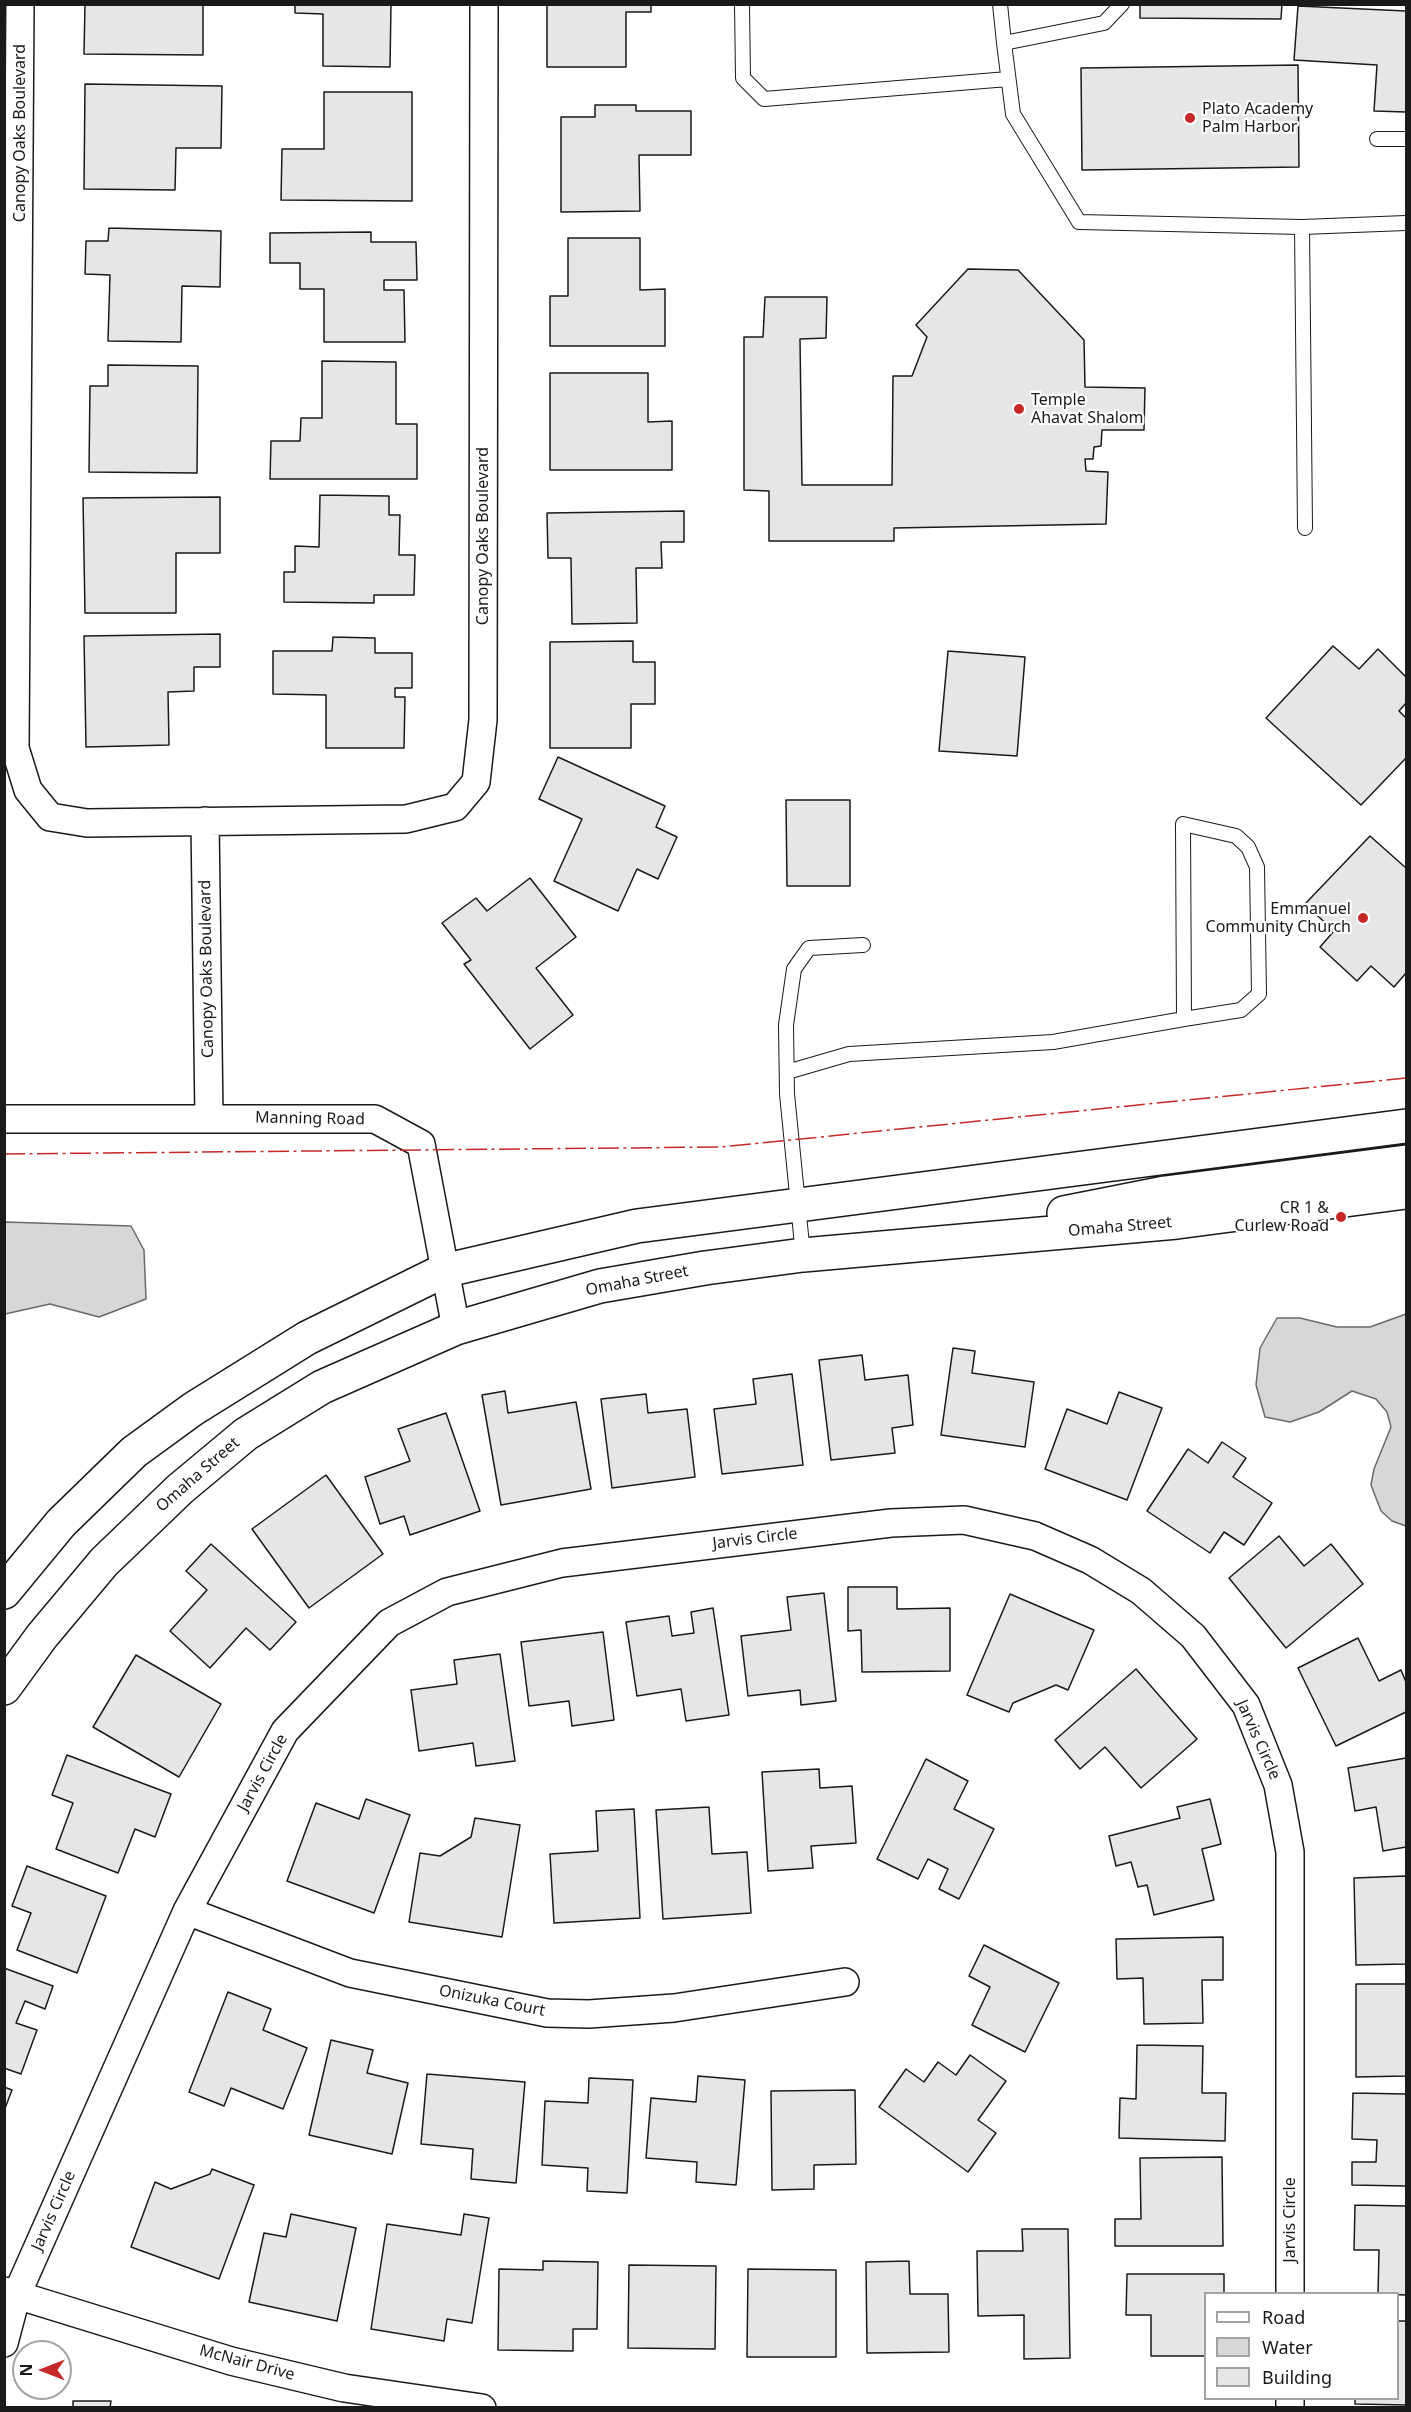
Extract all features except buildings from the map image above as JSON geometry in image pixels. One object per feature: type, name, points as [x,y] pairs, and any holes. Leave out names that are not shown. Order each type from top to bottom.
[{"type":"main road","points":[[4,1592],[61,1523],[134,1452],[193,1409],[307,1338],[444,1271],[637,1226],[1407,1126]]},
{"type":"main road","points":[[897,1246],[1165,1193],[1407,1162]]},
{"type":"main road","name":"Omaha Street","points":[[4,1688],[42,1636],[104,1562],[180,1489],[246,1434],[322,1387],[456,1328],[600,1286],[804,1255],[1177,1222],[1407,1192]]},
{"type":"street","name":"Canopy Oaks Boulevard","points":[[20,4],[15,748],[28,790],[50,817],[87,823],[406,819],[456,807],[476,782],[483,720],[484,4]]},
{"type":"street","name":"Canopy Oaks Boulevard","points":[[205,821],[209,1118]]},
{"type":"street","name":"Manning Road","points":[[4,1119],[375,1119],[422,1144],[456,1328]]},
{"type":"street","name":"Jarvis Circle","points":[[4,2343],[11,2292],[187,1911],[285,1731],[389,1623],[447,1592],[562,1563],[891,1523],[964,1521],[1035,1536],[1090,1560],[1142,1591],[1192,1636],[1246,1705],[1278,1785],[1290,1852],[1290,2292]]},
{"type":"street","name":"Onizuka Court","points":[[187,1911],[350,1973],[547,2013],[589,2014],[674,2008],[844,1982]]},
{"type":"street","name":"McNair Drive","points":[[11,2292],[231,2361],[344,2388],[482,2408]]},
{"type":"lane","points":[[742,4],[743,78],[764,99],[1008,79]]},
{"type":"lane","points":[[1000,4],[1013,114],[1079,222],[1302,227],[1407,223]]},
{"type":"lane","points":[[1004,43],[1104,23],[1122,4]]},
{"type":"lane","points":[[1377,139],[1407,139]]},
{"type":"lane","points":[[1302,227],[1305,528]]},
{"type":"lane","points":[[787,1072],[849,1054],[1053,1042],[1241,1010],[1259,994],[1257,867],[1248,847],[1236,836],[1183,824],[1184,1019]]},
{"type":"lane","points":[[804,1255],[787,1072],[786,1025],[794,969],[809,948],[863,945]]},
{"type":"water","points":[[5,1222],[131,1226],[144,1250],[146,1299],[99,1317],[50,1304],[5,1314]]},
{"type":"water","points":[[1406,1314],[1406,1526],[1392,1521],[1381,1511],[1371,1485],[1374,1469],[1391,1427],[1387,1412],[1376,1399],[1352,1391],[1319,1412],[1290,1422],[1265,1417],[1256,1385],[1260,1348],[1277,1318],[1300,1318],[1337,1327],[1370,1327]]},
{"type":"power","points":[[4,1154],[721,1147],[1406,1078]]},
{"type":"place","name":"Plato Academy Palm Harbor","points":[[1190,118]]},
{"type":"place","name":"Temple Ahavat Shalom","points":[[1019,409]]},
{"type":"place","name":"Emmanuel Community Church","points":[[1363,918]]},
{"type":"place","name":"CR 1 & Curlew Road","points":[[1341,1217]]}]
